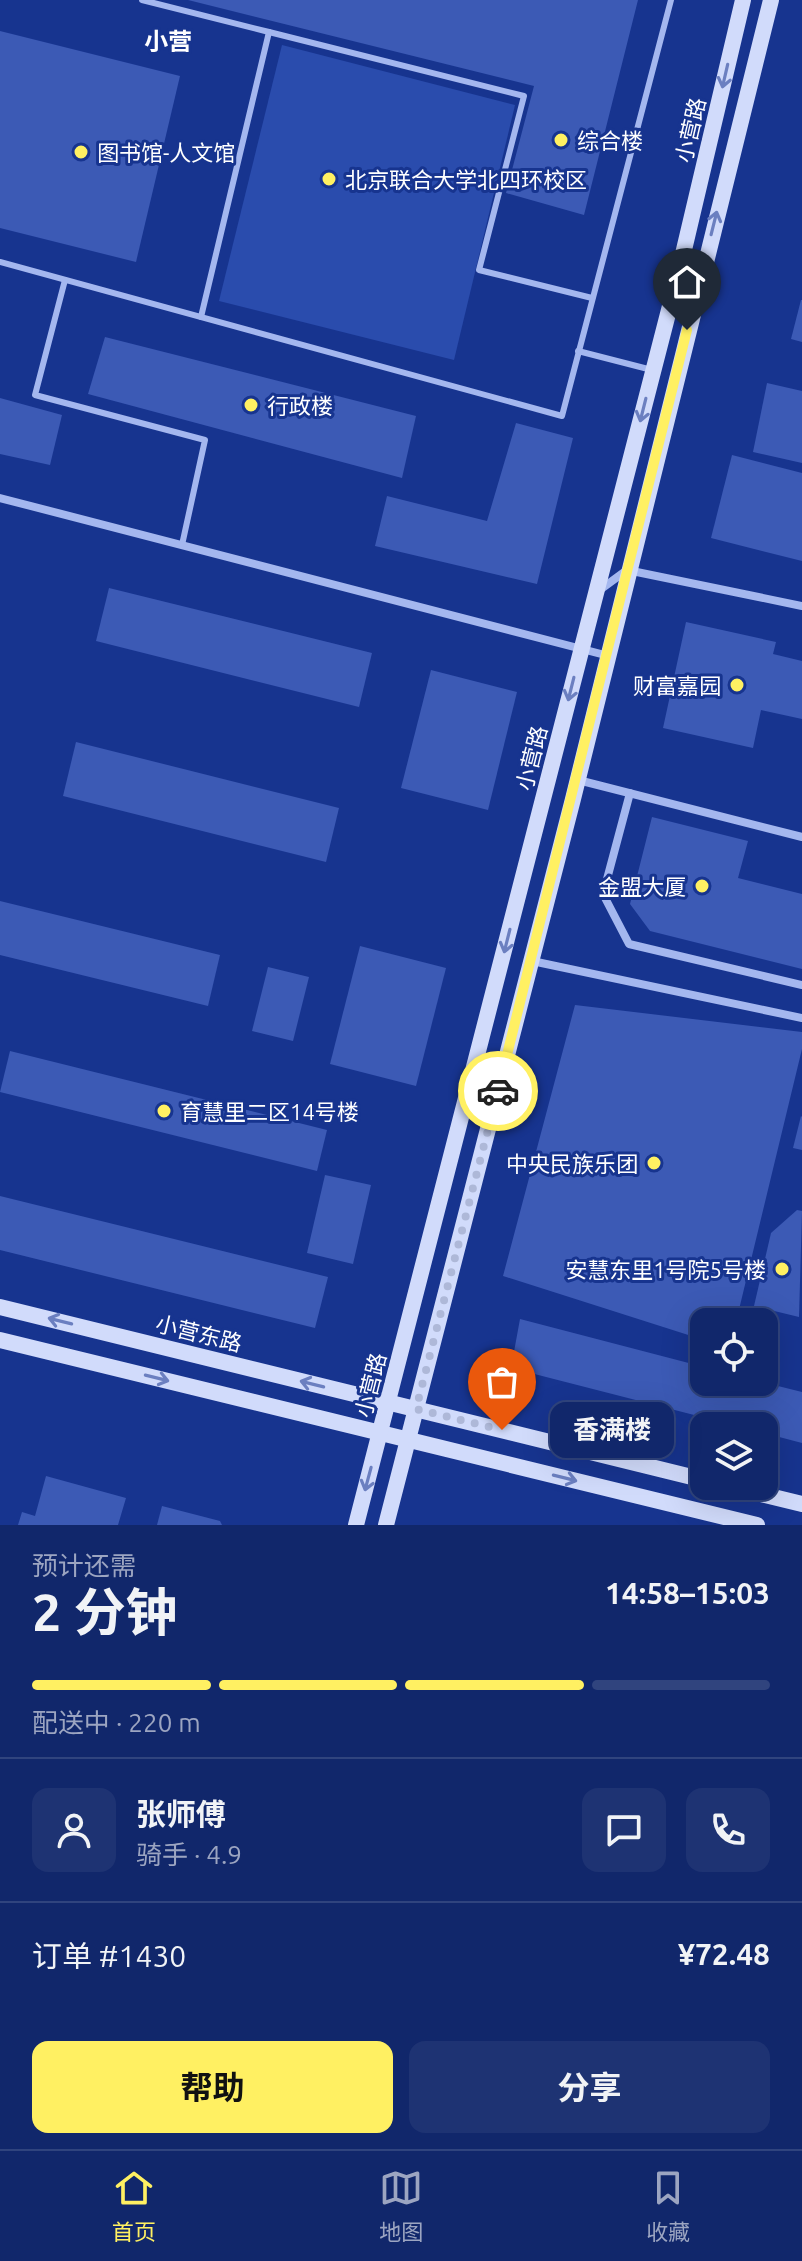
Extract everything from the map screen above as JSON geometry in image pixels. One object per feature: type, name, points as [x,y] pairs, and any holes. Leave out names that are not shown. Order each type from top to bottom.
[{"type":"street","name":"小营路","points":[[356,1525],[653,370],[743,0]]},
{"type":"street","name":"小营路","points":[[386,1525],[577,780],[605,655],[771,0]]},
{"type":"street","points":[[0,498],[605,655]]},
{"type":"street","points":[[596,593],[627,570],[802,606]]},
{"type":"street","points":[[577,780],[802,837]]},
{"type":"street","points":[[630,793],[603,894],[629,944],[802,985]]},
{"type":"street","points":[[531,960],[802,1018]]},
{"type":"street","name":"小营东路","points":[[0,1307],[690,1477]]},
{"type":"street","points":[[0,1340],[757,1525]]},
{"type":"street","points":[[778,1498],[802,1504]]},
{"type":"lane","points":[[142,0],[524,96],[479,270],[592,298]]},
{"type":"lane","points":[[0,262],[562,416],[671,0]]},
{"type":"lane","points":[[201,317],[269,32]]},
{"type":"lane","points":[[65,280],[35,395],[205,440],[182,545]]},
{"type":"lane","points":[[578,351],[653,370]]},
{"type":"shaded area","points":[[282,45],[515,105],[454,360],[219,301]]},
{"type":"building","name":"综合楼","points":[[188,0],[638,0],[584,215],[506,193],[534,86]]},
{"type":"building","name":"图书馆-人文馆","points":[[0,31],[180,76],[136,262],[0,228]]},
{"type":"building","points":[[802,300],[802,342],[791,339]]},
{"type":"building","name":"行政楼","points":[[105,337],[416,416],[402,478],[88,394]]},
{"type":"building","points":[[767,383],[802,391],[802,463],[753,452]]},
{"type":"building","points":[[0,398],[62,415],[50,465],[0,454]]},
{"type":"building","points":[[516,423],[573,438],[537,584],[375,546],[387,496],[487,521]]},
{"type":"building","points":[[732,455],[802,473],[802,561],[711,538]]},
{"type":"building","points":[[109,588],[372,653],[359,707],[96,641]]},
{"type":"building","name":"财富嘉园","points":[[686,622],[776,642],[773,654],[802,661],[802,719],[761,710],[753,748],[663,728]]},
{"type":"building","points":[[431,670],[517,692],[488,810],[401,788]]},
{"type":"building","points":[[76,742],[339,808],[326,862],[63,796]]},
{"type":"building","name":"金盟大厦","points":[[652,817],[748,841],[738,878],[802,894],[802,969],[650,931],[630,904]]},
{"type":"building","points":[[0,901],[220,955],[208,1006],[0,955]]},
{"type":"building","points":[[360,946],[446,968],[416,1086],[330,1064]]},
{"type":"building","points":[[268,967],[309,977],[293,1041],[252,1031]]},
{"type":"building","name":"中央民族乐团","points":[[575,1005],[802,1032],[802,1049],[739,1308],[690,1308],[690,1336],[503,1276]]},
{"type":"building","name":"育慧里二区14号楼","points":[[10,1051],[327,1130],[317,1171],[0,1092]]},
{"type":"building","points":[[802,1117],[802,1150],[793,1148]]},
{"type":"building","points":[[325,1175],[371,1185],[353,1264],[307,1253]]},
{"type":"building","points":[[0,1196],[328,1277],[315,1328],[0,1250]]},
{"type":"building","name":"安慧东里1号院5号楼","points":[[797,1210],[802,1211],[799,1317],[778,1312],[778,1308],[754,1306],[771,1233]]},
{"type":"building","points":[[520,1319],[690,1363],[690,1396],[778,1396],[778,1386],[802,1392],[802,1443],[778,1437],[778,1412],[690,1414],[511,1368]]},
{"type":"building","points":[[46,1476],[126,1498],[118,1525],[18,1525],[22,1512],[35,1516]]},
{"type":"building","points":[[162,1506],[220,1521],[222,1525],[157,1525]]},
{"type":"way so far","points":[[498,1091],[416,1409],[502,1430]]},
{"type":"place","name":"综合楼","points":[[561,140]]},
{"type":"place","name":"图书馆-人文馆","points":[[81,152]]},
{"type":"place","name":"北京联合大学北四环校区","points":[[329,179]]},
{"type":"place","name":"行政楼","points":[[251,405]]},
{"type":"place","name":"财富嘉园","points":[[737,685]]},
{"type":"place","name":"金盟大厦","points":[[702,886]]},
{"type":"place","name":"育慧里二区14号楼","points":[[164,1111]]},
{"type":"place","name":"中央民族乐团","points":[[654,1163]]},
{"type":"place","name":"安慧东里1号院5号楼","points":[[782,1269]]},
{"type":"place","name":"香满楼","points":[[502,1430]]},
{"type":"district","name":"小营","points":[[168,41]]},
{"type":"route","points":[[498,1091],[573,799],[605,655],[687,330]]}]
